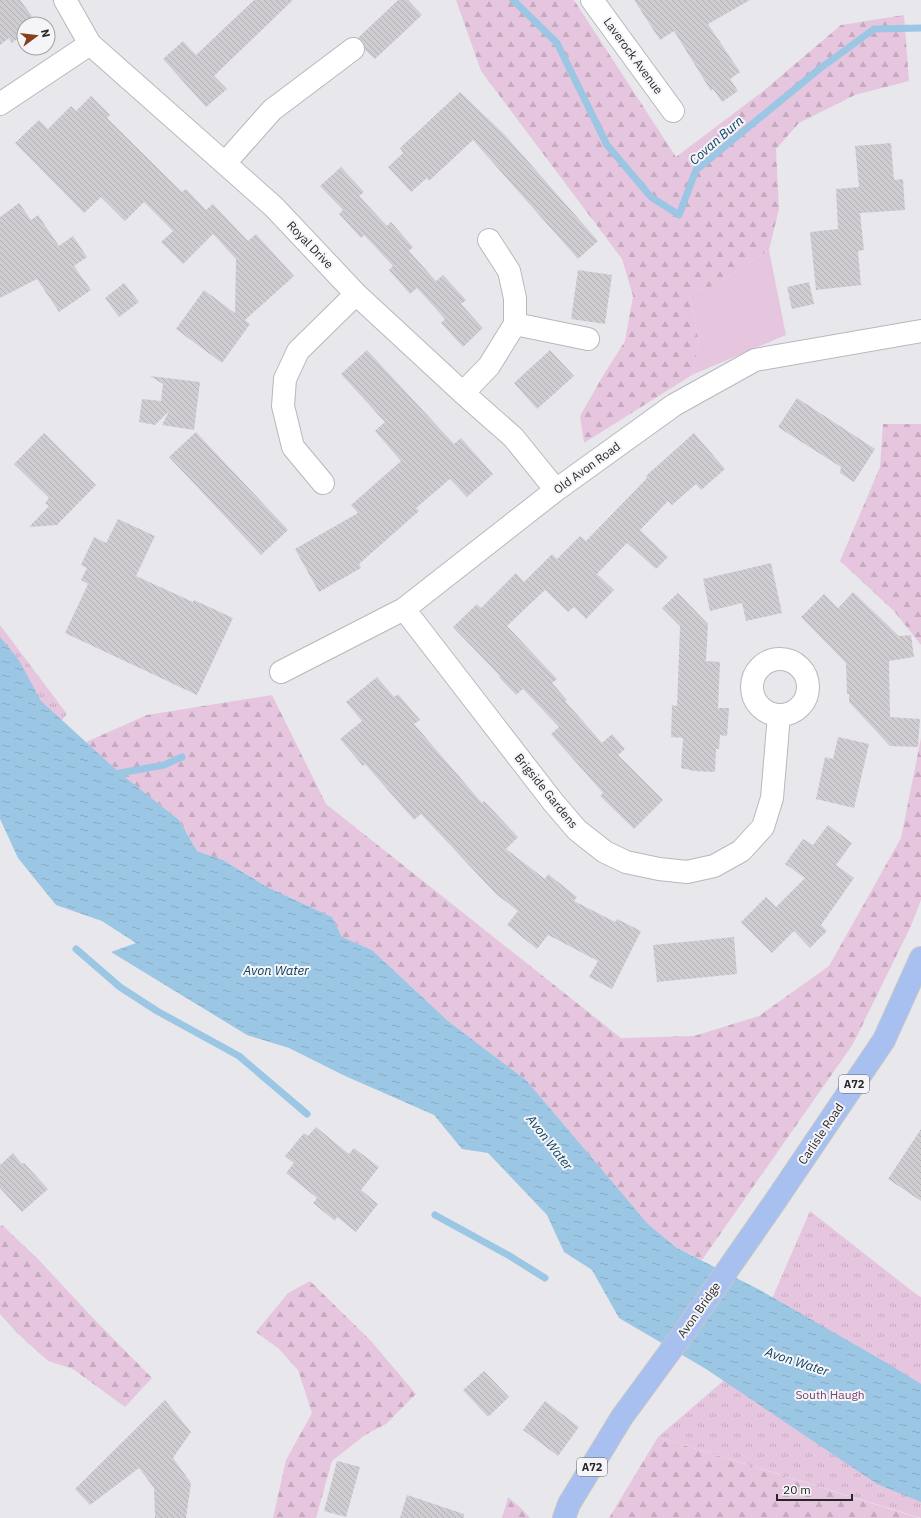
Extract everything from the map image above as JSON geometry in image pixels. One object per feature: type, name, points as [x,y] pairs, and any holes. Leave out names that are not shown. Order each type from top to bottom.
[{"type":"main road","name":"Carlisle Road","points":[[774,1203],[884,1040],[921,958]]},
{"type":"main road","name":"Avon Bridge","points":[[564,1518],[569,1504],[622,1417],[685,1331],[774,1203]]},
{"type":"street","name":"Royal Drive","points":[[65,0],[90,44],[274,207],[356,294],[513,437],[556,490]]},
{"type":"street","name":"Laverock Avenue","points":[[592,0],[674,111]]},
{"type":"street","points":[[0,104],[90,44]]},
{"type":"street","points":[[224,163],[272,110],[353,49]]},
{"type":"street","points":[[463,393],[490,366],[515,324],[515,298],[509,271],[489,240]]},
{"type":"street","points":[[322,483],[293,448],[283,406],[285,379],[298,351],[356,294]]},
{"type":"street","points":[[515,324],[588,339]]},
{"type":"street","name":"Old Avon Road","points":[[281,672],[404,609],[556,490],[674,405],[756,360],[921,331]]},
{"type":"street","name":"Brigside Gardens","points":[[404,609],[567,819],[577,830],[605,852],[626,862],[659,869],[687,872],[714,866],[741,851],[763,828],[772,798],[779,715]]},
{"type":"green space","points":[[456,0],[574,0],[676,157],[762,92],[841,25],[904,15],[909,81],[855,95],[799,123],[776,149],[779,209],[769,250],[715,285],[689,294],[699,342],[692,375],[584,443],[580,416],[625,341],[633,296],[622,259],[481,71]]},
{"type":"green space","points":[[769,250],[786,335],[692,375],[699,342],[689,294],[715,285]]},
{"type":"green space","points":[[883,424],[921,424],[921,645],[894,611],[840,561],[880,467]]},
{"type":"green space","points":[[0,625],[67,714],[0,795]]},
{"type":"green space","points":[[272,695],[326,804],[621,1038],[694,1036],[759,1016],[829,966],[901,838],[921,738],[921,900],[911,926],[853,1044],[702,1260],[677,1248],[648,1224],[526,1080],[448,1021],[372,950],[342,937],[332,917],[267,887],[223,860],[197,851],[179,820],[120,773],[86,742],[147,715]]},
{"type":"green space","name":"South Haugh","points":[[810,1211],[921,1297],[921,1518],[658,1437],[744,1363]]},
{"type":"green space","points":[[2,1225],[38,1259],[152,1378],[125,1407],[73,1369],[48,1361],[17,1333],[0,1314],[0,1226]]},
{"type":"green space","points":[[310,1281],[371,1341],[416,1394],[386,1424],[365,1435],[332,1461],[316,1518],[273,1518],[286,1460],[312,1413],[298,1370],[279,1349],[256,1332],[288,1293]]},
{"type":"green space","points":[[658,1437],[919,1518],[609,1518]]},
{"type":"green space","points":[[508,1497],[520,1507],[530,1518],[502,1518]]},
{"type":"water","name":"Avon Water","points":[[0,637],[19,660],[41,701],[120,773],[179,820],[197,851],[223,860],[267,887],[332,917],[342,937],[372,950],[448,1021],[526,1080],[648,1224],[677,1248],[760,1290],[921,1384],[921,1502],[877,1484],[706,1369],[619,1318],[592,1270],[564,1252],[547,1215],[488,1153],[462,1149],[434,1115],[343,1075],[289,1048],[247,1035],[111,952],[136,943],[102,921],[56,905],[18,858],[0,819]]},
{"type":"building","points":[[0,0],[20,0],[32,16],[16,16],[16,40],[12,43],[9,38],[0,45]]},
{"type":"building","points":[[254,0],[293,0],[214,76],[227,89],[206,107],[163,59],[183,41],[196,55]]},
{"type":"building","points":[[398,0],[408,0],[422,15],[375,59],[365,50],[363,42],[358,38]]},
{"type":"building","points":[[634,0],[750,0],[708,24],[740,72],[730,79],[738,91],[722,102],[713,89],[711,91],[674,31],[660,40]]},
{"type":"building","points":[[460,92],[505,135],[598,241],[578,259],[473,140],[429,181],[427,178],[411,192],[388,167],[403,153],[400,148]]},
{"type":"building","points":[[91,96],[110,115],[107,118],[182,192],[186,189],[206,210],[213,204],[248,241],[256,234],[294,276],[245,320],[250,324],[222,363],[176,329],[204,290],[235,313],[236,259],[213,234],[183,264],[161,242],[173,231],[144,202],[125,221],[101,197],[84,213],[15,143],[39,120],[48,129],[71,106],[76,111]]},
{"type":"building","points":[[891,143],[894,180],[903,179],[905,210],[860,213],[864,250],[858,251],[861,285],[816,290],[810,232],[838,229],[836,189],[859,187],[855,146]]},
{"type":"building","points":[[341,167],[364,192],[359,196],[387,226],[391,222],[413,247],[409,251],[436,281],[443,275],[466,300],[461,304],[483,328],[463,347],[441,323],[445,319],[417,288],[410,294],[389,270],[393,266],[364,235],[361,238],[339,214],[343,210],[320,186]]},
{"type":"building","points":[[19,203],[31,220],[38,215],[59,246],[73,236],[87,257],[74,266],[91,290],[59,312],[37,279],[0,298],[0,217]]},
{"type":"building","points":[[578,270],[612,275],[605,324],[571,319]]},
{"type":"building","points":[[809,282],[814,304],[792,309],[787,287]]},
{"type":"building","points":[[124,283],[139,302],[119,317],[105,298]]},
{"type":"building","points":[[367,350],[454,444],[461,438],[493,474],[467,497],[450,479],[416,508],[419,511],[359,564],[361,568],[319,592],[295,549],[358,513],[351,505],[401,461],[375,431],[385,422],[341,374]]},
{"type":"building","points":[[550,350],[574,376],[537,409],[514,383]]},
{"type":"building","points":[[150,376],[200,382],[194,430],[162,425],[169,411],[155,425],[139,422],[142,399],[161,401],[163,384]]},
{"type":"building","points":[[797,398],[875,449],[854,482],[840,473],[841,467],[778,427]]},
{"type":"building","points":[[196,432],[288,530],[261,555],[169,457]]},
{"type":"building","points":[[44,433],[96,485],[57,525],[29,527],[49,506],[45,503],[49,498],[14,464]]},
{"type":"building","points":[[694,433],[725,469],[701,490],[696,484],[672,505],[668,501],[640,530],[668,557],[656,569],[627,543],[597,574],[614,590],[586,619],[574,607],[568,612],[545,590],[507,626],[557,679],[552,683],[567,700],[565,701],[602,743],[612,734],[625,749],[618,755],[663,800],[634,829],[600,796],[603,793],[551,734],[559,727],[523,689],[516,695],[453,627],[477,604],[481,608],[516,573],[524,582],[552,554],[557,559],[580,536],[586,541],[647,478],[646,476]]},
{"type":"building","points":[[118,519],[155,536],[136,576],[193,602],[194,600],[233,618],[197,695],[65,633],[88,584],[81,580],[87,568],[81,565],[94,537],[106,543]]},
{"type":"building","points":[[771,563],[782,613],[746,621],[742,603],[710,611],[703,579]]},
{"type":"building","points":[[853,592],[899,636],[911,635],[914,657],[889,661],[890,717],[920,719],[918,747],[890,746],[849,702],[849,694],[847,694],[846,663],[801,617],[824,594],[838,608]]},
{"type":"building","points":[[678,593],[708,624],[706,661],[720,662],[718,708],[729,708],[727,736],[720,735],[719,749],[716,749],[715,772],[694,771],[681,768],[683,738],[671,737],[672,705],[677,706],[680,626],[662,608]]},
{"type":"building","points":[[377,677],[394,697],[398,694],[420,720],[414,724],[482,803],[484,801],[518,837],[506,849],[545,879],[548,874],[577,897],[574,901],[615,922],[617,919],[641,931],[612,989],[589,977],[598,961],[548,935],[537,949],[507,925],[518,911],[496,894],[421,814],[414,820],[365,764],[363,766],[340,739],[362,721],[346,702]]},
{"type":"building","points":[[838,737],[869,744],[854,808],[816,799],[825,757],[833,759]]},
{"type":"building","points":[[828,825],[852,843],[836,865],[854,878],[821,925],[827,931],[810,948],[794,931],[772,953],[741,922],[766,897],[776,907],[805,878],[785,864],[803,839],[813,845]]},
{"type":"building","points":[[734,937],[737,974],[657,982],[653,945]]},
{"type":"building","points":[[316,1127],[349,1154],[354,1148],[379,1167],[361,1190],[378,1204],[356,1232],[337,1217],[335,1221],[313,1203],[317,1198],[286,1173],[294,1163],[285,1156],[304,1133],[308,1136]]},
{"type":"building","points":[[921,1129],[921,1201],[888,1179]]},
{"type":"building","points":[[13,1153],[22,1164],[24,1163],[48,1189],[22,1212],[0,1188],[0,1165]]},
{"type":"building","points":[[484,1371],[509,1397],[488,1417],[463,1390]]},
{"type":"building","points":[[165,1400],[191,1432],[173,1458],[191,1483],[186,1518],[155,1518],[154,1488],[139,1468],[90,1505],[75,1489]]},
{"type":"building","points":[[545,1401],[579,1427],[558,1456],[523,1430]]},
{"type":"building","points":[[337,1461],[360,1467],[346,1517],[324,1511]]},
{"type":"building","points":[[407,1495],[464,1514],[464,1518],[400,1518]]},
{"type":"waterway","name":"Covan Burn","points":[[513,0],[557,43],[607,145],[651,197],[679,215],[696,170],[818,70],[874,29],[921,28]]},
{"type":"waterway","points":[[120,773],[164,765],[182,757]]},
{"type":"waterway","points":[[76,949],[120,987],[157,1011],[239,1056],[307,1114]]},
{"type":"waterway","points":[[435,1215],[508,1255],[545,1278]]}]
